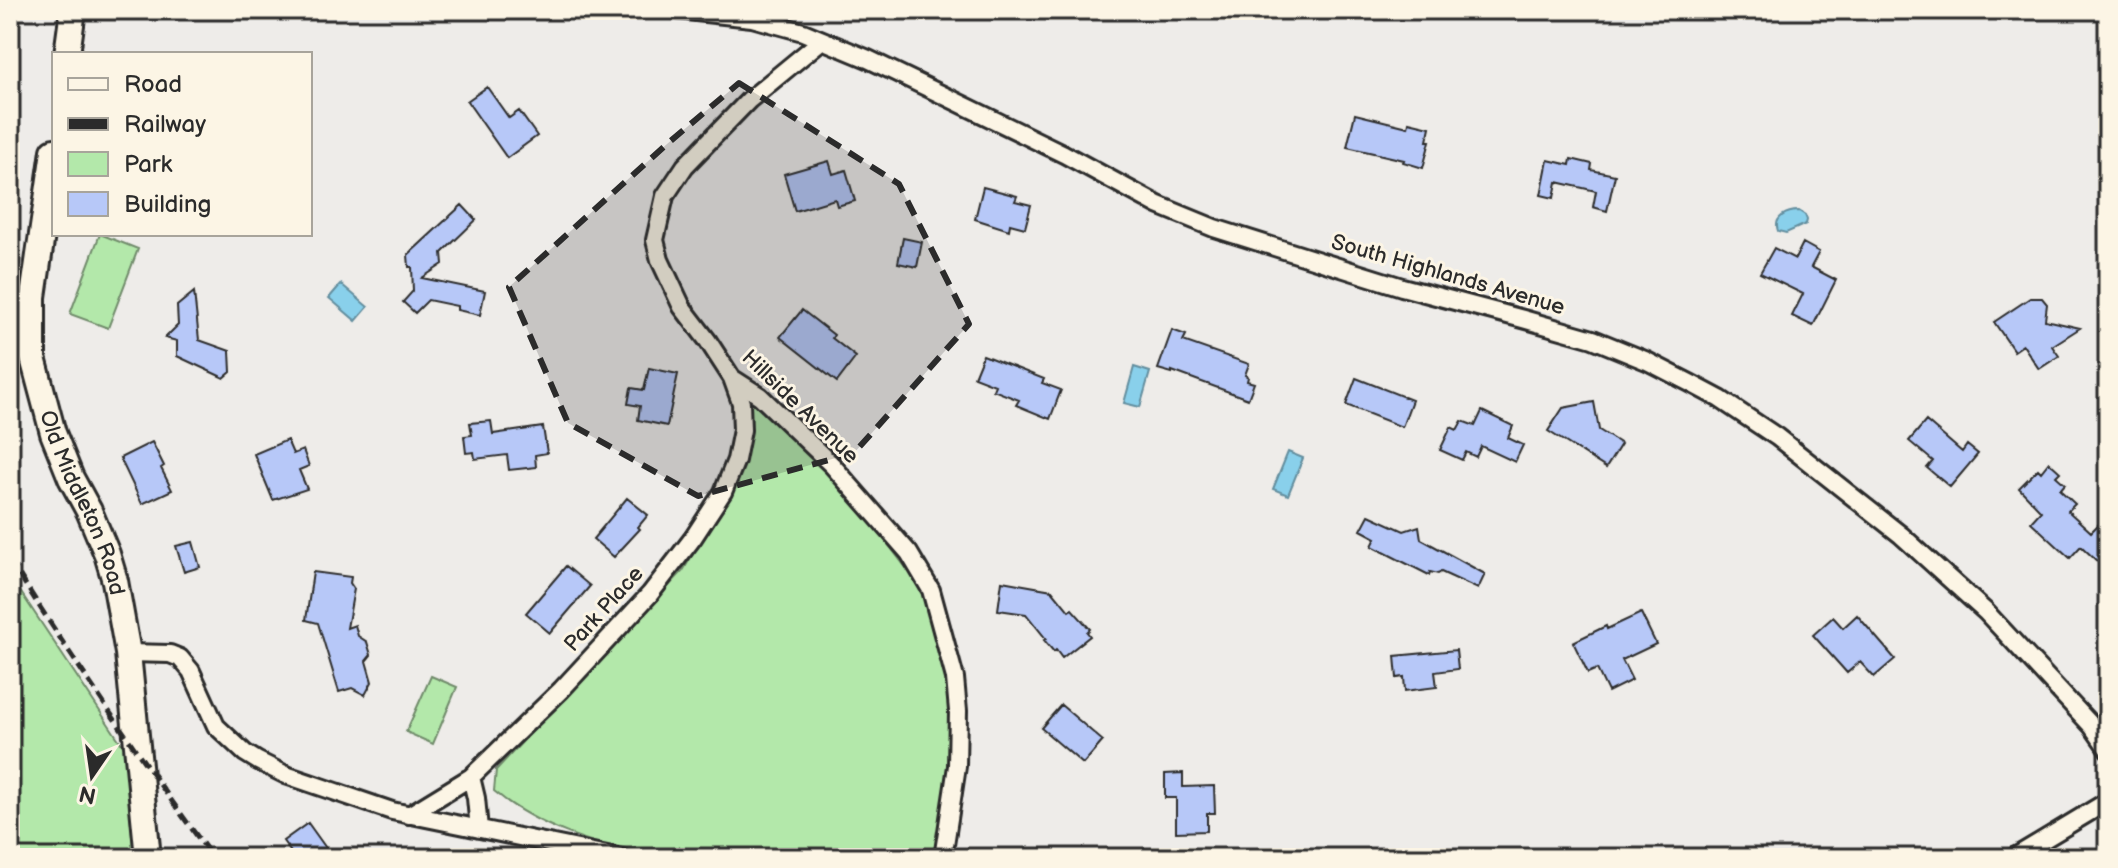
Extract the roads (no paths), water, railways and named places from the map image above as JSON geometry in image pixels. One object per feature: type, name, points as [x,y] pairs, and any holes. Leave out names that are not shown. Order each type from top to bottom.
[{"type":"street","points":[[67,52],[73,10]]},
{"type":"street","name":"South Highlands Avenue","points":[[677,10],[752,18],[803,32],[1064,154],[1158,205],[1214,228],[1402,287],[1593,339],[1690,383],[1777,437],[1901,535],[1986,612],[2092,726],[2108,749]]},
{"type":"street","name":"Hillside Avenue","points":[[822,40],[749,100],[685,166],[665,196],[655,240],[660,260],[682,307],[732,378],[760,396],[832,465],[909,553],[931,590],[955,678],[958,711],[957,766],[943,858]]},
{"type":"street","name":"Old Middleton Road","points":[[52,165],[33,297],[33,358],[53,433],[107,554],[123,616],[148,858]]},
{"type":"street","name":"Park Place","points":[[409,815],[471,777],[604,645],[650,594],[693,538],[723,492],[736,460],[742,417],[741,403],[732,378]]},
{"type":"street","points":[[128,664],[170,654],[180,658],[191,671],[216,726],[245,753],[286,775],[409,815],[622,858]]},
{"type":"street","points":[[471,777],[479,829]]},
{"type":"street","points":[[2013,858],[2108,801]]},
{"type":"water","points":[[1799,211],[1805,215],[1806,224],[1786,233],[1778,231],[1777,222],[1782,216]]},
{"type":"water","points":[[341,284],[368,307],[356,321],[329,298]]},
{"type":"water","points":[[1134,367],[1150,372],[1140,407],[1124,403]]},
{"type":"water","points":[[1288,452],[1303,458],[1288,495],[1273,489]]},
{"type":"railway","points":[[10,560],[109,711],[213,858]]}]
